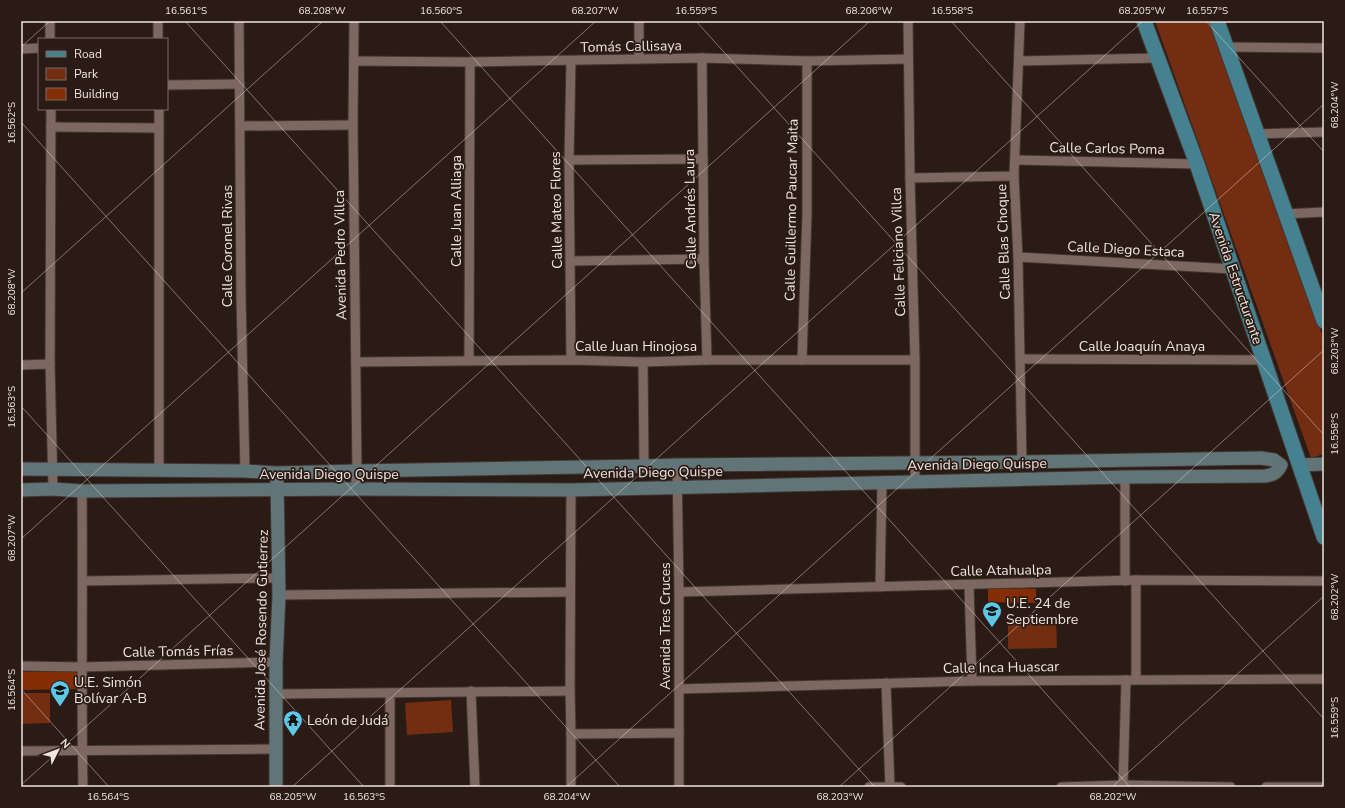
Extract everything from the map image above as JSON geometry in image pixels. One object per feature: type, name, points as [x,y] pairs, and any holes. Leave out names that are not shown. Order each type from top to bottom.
[{"type":"main road","name":"Avenida Estructurante","points":[[1144,21],[1197,164],[1324,537]]},
{"type":"main road","points":[[1217,21],[1225,47],[1286,214],[1319,295],[1324,321]]},
{"type":"street","points":[[50,21],[50,38]]},
{"type":"street","points":[[158,21],[158,38]]},
{"type":"street","name":"Calle Coronel Rivas","points":[[239,21],[241,126],[241,298],[245,471]]},
{"type":"street","name":"Avenida Pedro Villca","points":[[354,21],[353,125],[357,471],[355,489]]},
{"type":"street","points":[[639,21],[639,59]]},
{"type":"street","name":"Calle Feliciano Villca","points":[[908,21],[910,178],[915,360],[915,482]]},
{"type":"street","name":"Calle Blas Choque","points":[[1020,21],[1014,176],[1018,257],[1022,462]]},
{"type":"street","points":[[1225,47],[1324,48]]},
{"type":"street","points":[[21,49],[38,48]]},
{"type":"street","name":"Tomás Callisaya","points":[[354,61],[470,62],[702,58],[807,61],[908,59]]},
{"type":"street","name":"Calle Andrés Laura","points":[[702,58],[704,259],[707,360]]},
{"type":"street","points":[[1019,61],[1157,58]]},
{"type":"street","name":"Calle Mateo Flores","points":[[571,61],[569,160],[572,360]]},
{"type":"street","name":"Calle Guillermo Paucar Maita","points":[[802,360],[807,214],[807,61]]},
{"type":"street","name":"Calle Juan Alliaga","points":[[469,360],[470,62]]},
{"type":"street","points":[[168,85],[240,84]]},
{"type":"street","points":[[51,110],[50,364],[53,489]]},
{"type":"street","points":[[159,110],[159,470]]},
{"type":"street","points":[[241,126],[353,125]]},
{"type":"street","points":[[51,127],[159,128]]},
{"type":"street","points":[[1257,134],[1324,132]]},
{"type":"street","points":[[569,160],[703,159]]},
{"type":"street","name":"Calle Carlos Poma","points":[[1015,160],[1197,164]]},
{"type":"street","points":[[910,178],[1014,176]]},
{"type":"street","points":[[1286,214],[1324,212]]},
{"type":"street","name":"Calle Diego Estaca","points":[[1018,257],[1233,269]]},
{"type":"street","points":[[571,261],[704,259]]},
{"type":"street","name":"Calle Joaquín Anaya","points":[[1020,359],[1264,360]]},
{"type":"street","name":"Calle Juan Hinojosa","points":[[356,362],[469,360],[643,362],[707,360],[915,360]]},
{"type":"street","points":[[643,362],[644,466]]},
{"type":"street","points":[[21,365],[50,364]]},
{"type":"street","name":"Avenida Diego Quispe","points":[[21,469],[53,468],[245,471],[276,474],[677,464],[1022,462],[1261,458],[1274,460],[1281,465],[1324,464]]},
{"type":"street","name":"Avenida Tres Cruces","points":[[677,464],[679,592],[679,787]]},
{"type":"street","name":"Avenida Diego Quispe","points":[[21,490],[571,490],[678,488],[1125,477],[1265,476],[1272,475],[1281,465]]},
{"type":"street","name":"Avenida José Rosendo Gutierrez","points":[[276,474],[279,578],[276,662],[276,787]]},
{"type":"street","points":[[1125,477],[1125,581]]},
{"type":"street","points":[[880,587],[882,483]]},
{"type":"street","points":[[571,490],[571,787]]},
{"type":"street","points":[[82,491],[83,787]]},
{"type":"street","points":[[83,581],[279,578]]},
{"type":"street","points":[[1136,580],[1136,679]]},
{"type":"street","name":"Calle Atahualpa","points":[[679,592],[1136,580],[1324,581]]},
{"type":"street","points":[[969,585],[972,681]]},
{"type":"street","points":[[279,595],[570,592]]},
{"type":"street","name":"Calle Tomás Frías","points":[[21,666],[82,667],[276,662]]},
{"type":"street","name":"Calle Inca Huascar","points":[[679,689],[972,681],[1324,679]]},
{"type":"street","points":[[1123,785],[1126,680]]},
{"type":"street","points":[[886,683],[890,787]]},
{"type":"street","points":[[471,691],[475,787]]},
{"type":"street","points":[[276,694],[570,691]]},
{"type":"street","points":[[390,693],[390,787]]},
{"type":"street","points":[[571,734],[679,733]]},
{"type":"street","points":[[21,751],[276,749]]},
{"type":"street","points":[[1061,787],[1123,785],[1230,787]]},
{"type":"street","points":[[1266,787],[1324,786]]},
{"type":"street","points":[[869,787],[902,787]]},
{"type":"green space","points":[[1155,21],[1210,21],[1324,340],[1324,454],[1311,458]]},
{"type":"green space","points":[[1056,619],[1057,648],[1008,649],[1008,620]]},
{"type":"green space","points":[[21,693],[50,693],[50,723],[21,724]]},
{"type":"green space","points":[[451,700],[453,732],[407,735],[405,703]]},
{"type":"building","points":[[988,588],[1036,589],[1036,603],[988,602]]},
{"type":"building","points":[[77,671],[77,689],[21,690],[21,672]]},
{"type":"place","name":"U.E. 24 de Septiembre","points":[[992,628]]},
{"type":"place","name":"U.E. Simón Bolívar A-B","points":[[60,707]]},
{"type":"place","name":"León de Judá","points":[[293,737]]}]
